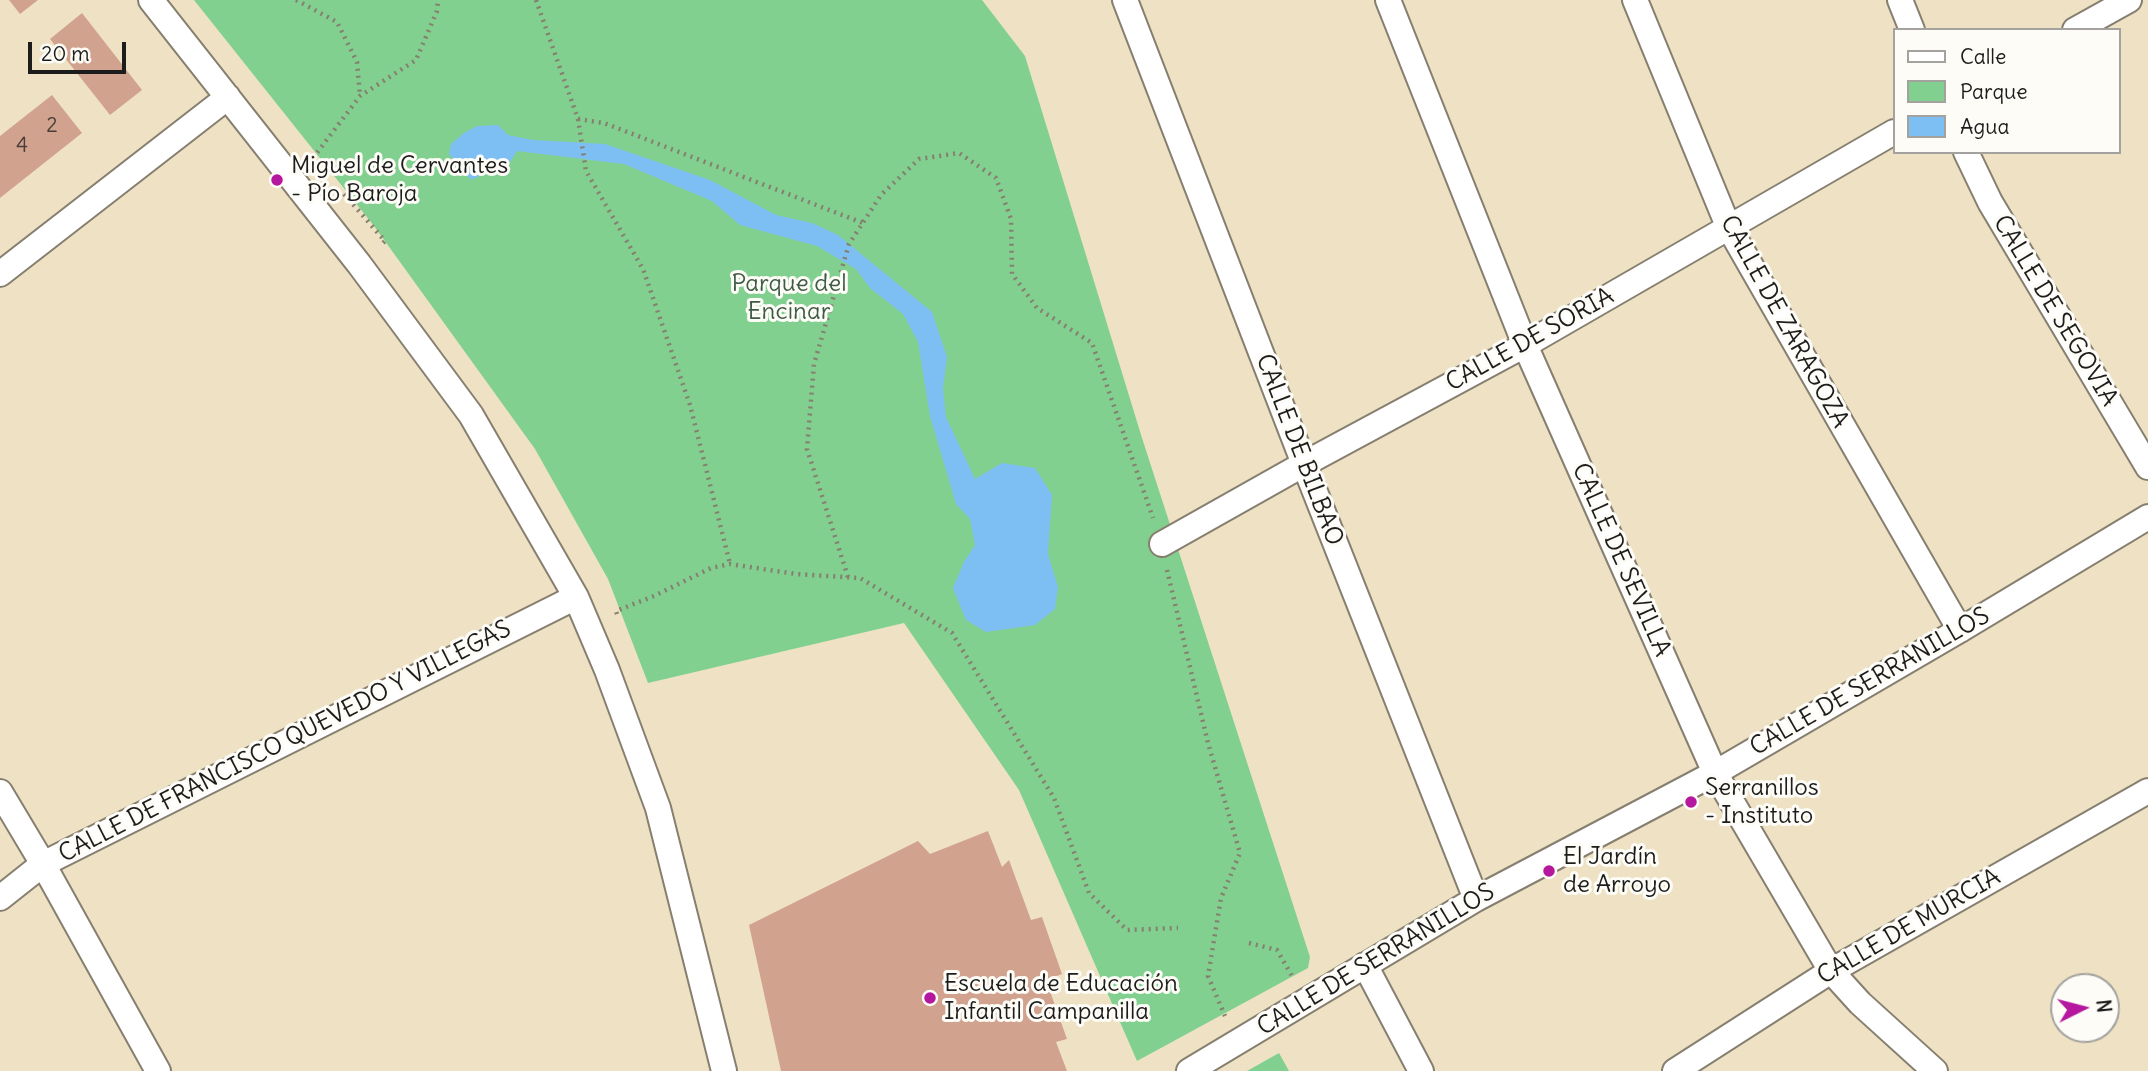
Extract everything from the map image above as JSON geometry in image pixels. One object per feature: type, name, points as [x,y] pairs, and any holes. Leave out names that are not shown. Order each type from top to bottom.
[{"type":"street","points":[[151,0],[359,264],[471,415],[576,597],[607,670],[658,808],[724,1071]]},
{"type":"street","name":"CALLE DE BILBAO","points":[[1125,0],[1476,899]]},
{"type":"street","name":"CALLE DE SEVILLA","points":[[1388,0],[1525,345],[1716,773],[1831,971],[1860,1003],[1936,1071]]},
{"type":"street","name":"CALLE DE ZARAGOZA","points":[[1635,0],[1728,226],[1960,630]]},
{"type":"street","points":[[1900,0],[1911,28]]},
{"type":"street","points":[[2079,28],[2129,0]]},
{"type":"street","points":[[0,274],[228,97]]},
{"type":"street","name":"CALLE DE SORIA","points":[[1162,544],[1525,345],[1892,133]]},
{"type":"street","name":"CALLE DE SEGOVIA","points":[[1967,154],[1990,202],[2148,467]]},
{"type":"street","name":"CALLE DE SERRANILLOS","points":[[1189,1071],[1476,899],[1716,773],[2148,517]]},
{"type":"street","name":"CALLE DE FRANCISCO QUEVEDO Y VILLEGAS","points":[[0,898],[43,864],[576,597]]},
{"type":"street","name":"CALLE DE MURCIA","points":[[1675,1071],[1831,971],[2148,791]]},
{"type":"street","points":[[0,792],[158,1071]]},
{"type":"street","points":[[1365,965],[1422,1071]]},
{"type":"path","points":[[296,0],[337,22],[357,62],[360,96]]},
{"type":"path","points":[[321,167],[312,156],[360,96],[416,60],[437,10],[438,0]]},
{"type":"path","points":[[536,0],[578,119],[586,171],[643,269],[656,306],[690,405],[730,564]]},
{"type":"path","points":[[578,119],[604,123],[863,223]]},
{"type":"path","points":[[848,577],[807,449],[814,364],[849,244],[881,195],[919,159],[958,153],[996,178],[1011,219],[1012,274],[1037,308],[1092,343],[1162,544],[1208,743],[1240,853],[1221,898],[1208,976],[1237,1042]]},
{"type":"path","points":[[339,188],[385,241],[359,264]]},
{"type":"path","points":[[621,623],[616,611],[711,568],[730,564],[796,574],[860,578],[952,633],[1054,798],[1089,893],[1127,930],[1178,929]]},
{"type":"path","points":[[1249,943],[1277,950],[1306,1001]]},
{"type":"green space","name":"Parque del Encinar","points":[[194,0],[982,0],[1025,56],[1142,438],[1310,957],[1308,968],[1137,1061],[1019,790],[904,623],[648,683],[608,579],[535,449],[374,226]]},
{"type":"green space","points":[[1279,1053],[1289,1071],[1247,1071]]},
{"type":"water","points":[[498,125],[508,135],[533,140],[605,144],[710,180],[776,215],[812,223],[838,235],[932,312],[947,357],[943,388],[946,417],[975,479],[1002,463],[1035,468],[1052,495],[1048,554],[1058,587],[1055,609],[1035,625],[986,632],[966,620],[953,588],[975,545],[970,519],[956,504],[930,416],[918,342],[903,314],[870,288],[856,269],[817,246],[740,225],[712,201],[624,164],[517,151],[510,162],[471,180],[449,154],[451,144],[477,126]]},
{"type":"building","points":[[9,0],[38,0],[20,14]]},
{"type":"building","points":[[82,13],[142,90],[110,115],[50,39]]},
{"type":"building","points":[[52,95],[82,133],[0,198],[0,136]]},
{"type":"building","name":"Escuela de Educación Infantil Campanilla","points":[[988,831],[1002,867],[1009,860],[1031,920],[1042,917],[1062,974],[1046,980],[1067,1039],[1056,1042],[1067,1071],[781,1071],[749,925],[918,841],[930,854]]},
{"type":"place","name":"Miguel de Cervantes - Pío Baroja","points":[[277,180]]},
{"type":"place","name":"Serranillos - Instituto","points":[[1691,802]]},
{"type":"place","name":"El Jardín de Arroyo","points":[[1549,871]]},
{"type":"place","name":"Escuela de Educación Infantil Campanilla","points":[[930,998]]}]
